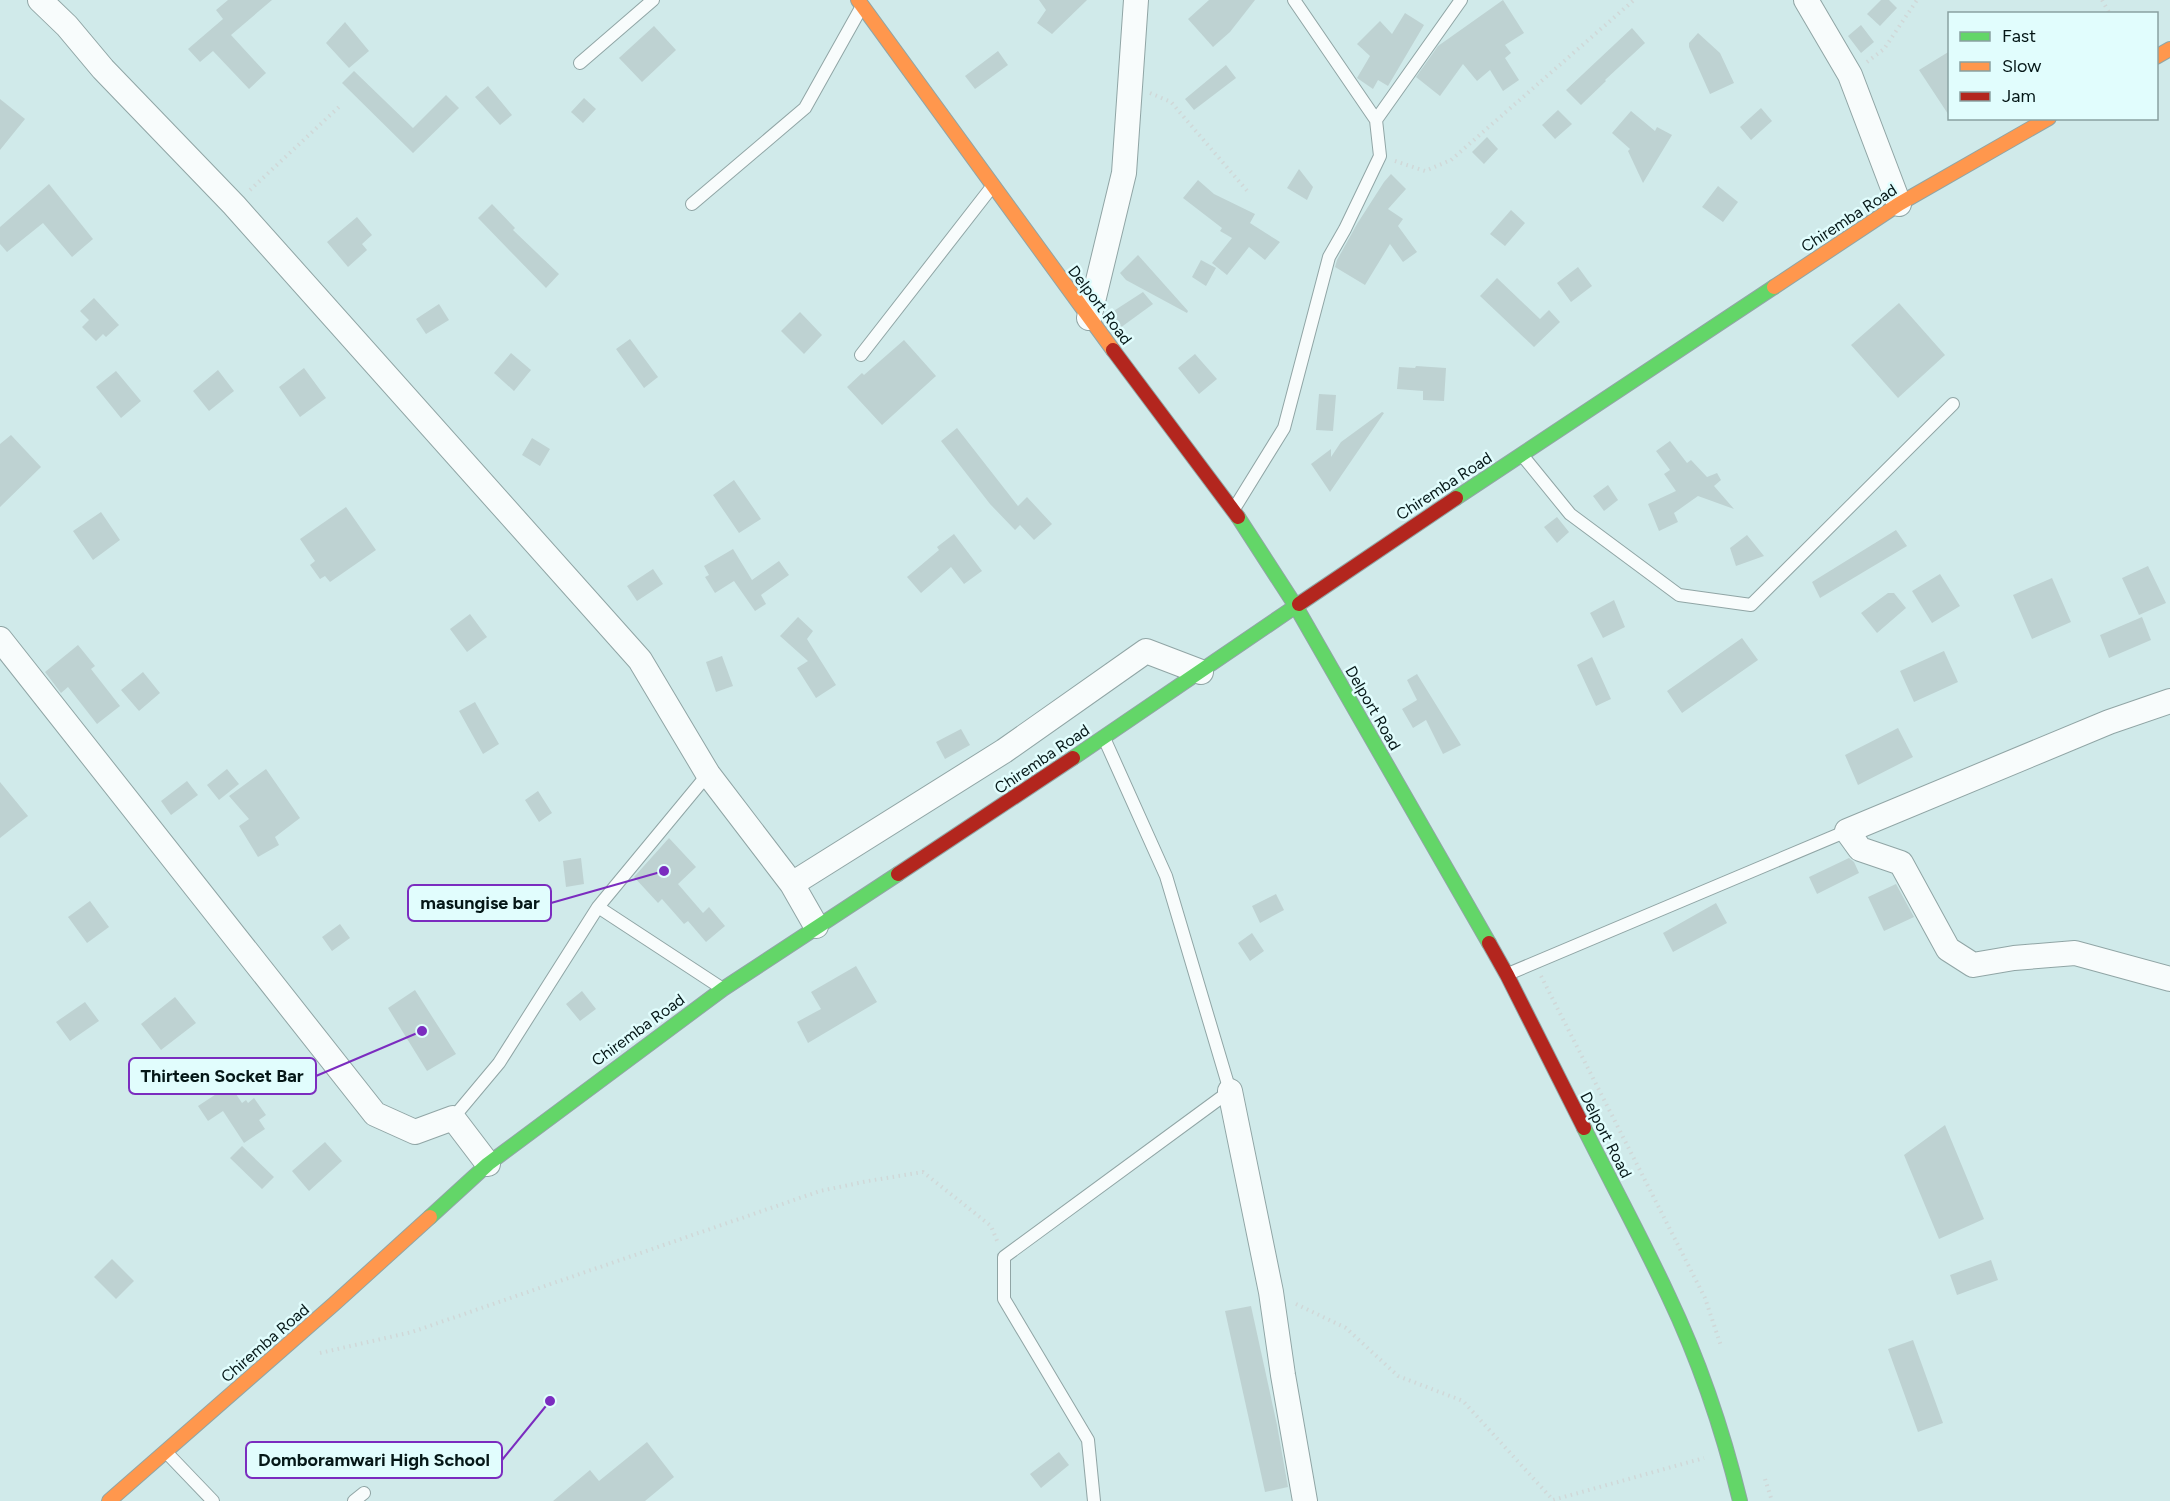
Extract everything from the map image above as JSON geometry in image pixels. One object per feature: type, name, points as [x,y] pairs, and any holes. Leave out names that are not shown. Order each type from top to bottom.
[{"type":"main road","name":"Delport Road","points":[[860,3],[1089,318],[1234,509],[1297,607],[1507,975],[1669,1296],[1728,1452],[1740,1501]]},
{"type":"main road","name":"Chiremba Road","points":[[109,1501],[334,1304],[488,1164],[723,989],[1201,672],[1410,528],[1899,204],[2046,120]]},
{"type":"street","points":[[40,0],[234,205],[640,660],[708,774],[792,884],[816,926]]},
{"type":"street","points":[[1089,318],[1125,173],[1136,0]]},
{"type":"street","points":[[1806,0],[1850,75],[1899,204]]},
{"type":"street","points":[[0,639],[375,1114],[415,1132],[453,1118],[488,1164]]},
{"type":"street","points":[[792,884],[1004,751],[1146,651],[1201,672]]},
{"type":"street","points":[[2170,701],[2109,722],[1847,831],[1860,849],[1901,863],[1948,949],[1972,965],[2014,958],[2075,953],[2170,979]]},
{"type":"street","points":[[1230,1090],[1271,1292],[1305,1501]]},
{"type":"lane","points":[[580,63],[653,0]]},
{"type":"lane","points":[[1234,509],[1284,428],[1329,257],[1380,156],[1376,120],[1294,0]]},
{"type":"lane","points":[[1376,120],[1461,0]]},
{"type":"lane","points":[[692,204],[805,108],[860,3]]},
{"type":"lane","points":[[861,355],[993,186]]},
{"type":"lane","points":[[1522,455],[1570,514],[1679,595],[1751,605],[1953,404]]},
{"type":"lane","points":[[1094,1501],[1088,1440],[1004,1299],[1004,1257],[1230,1090],[1166,876],[1104,737]]},
{"type":"lane","points":[[453,1118],[499,1063],[598,907],[708,774]]},
{"type":"lane","points":[[1507,975],[1847,831]]},
{"type":"lane","points":[[598,907],[723,989]]},
{"type":"lane","points":[[166,1452],[213,1501]]},
{"type":"lane","points":[[354,1501],[364,1493]]},
{"type":"path","points":[[1380,156],[1425,171],[1451,160],[1634,0]]},
{"type":"path","points":[[1850,75],[1884,49],[1917,0]]},
{"type":"path","points":[[1131,86],[1171,102],[1249,193]]},
{"type":"path","points":[[234,205],[340,106]]},
{"type":"path","points":[[309,1356],[412,1332],[820,1191],[868,1180],[922,1172],[991,1226],[1004,1257]]},
{"type":"path","points":[[1271,1292],[1346,1328],[1398,1376],[1463,1401],[1552,1500],[1728,1452]]},
{"type":"building","points":[[228,0],[272,0],[231,35],[266,73],[249,89],[213,51],[200,62],[188,49],[223,19],[216,10]]},
{"type":"building","points":[[1039,0],[1087,0],[1052,34],[1037,23],[1046,10]]},
{"type":"building","points":[[1209,0],[1255,0],[1230,32],[1213,47],[1188,19]]},
{"type":"building","points":[[1503,0],[1524,33],[1505,45],[1511,53],[1505,58],[1519,80],[1503,91],[1490,70],[1477,81],[1463,64],[1440,96],[1416,77],[1438,46]]},
{"type":"building","points":[[1881,0],[1889,0],[1897,8],[1880,26],[1867,14]]},
{"type":"building","points":[[1405,13],[1424,25],[1388,86],[1378,80],[1373,89],[1357,78],[1370,56],[1357,44],[1380,21],[1392,34]]},
{"type":"building","points":[[345,22],[369,51],[349,68],[326,43]]},
{"type":"building","points":[[1861,25],[1874,42],[1861,53],[1848,36]]},
{"type":"building","points":[[654,26],[676,50],[642,82],[619,58]]},
{"type":"building","points":[[1632,28],[1645,43],[1581,105],[1566,90]]},
{"type":"building","points":[[1698,33],[1720,53],[1734,83],[1710,94],[1689,47],[1689,43]]},
{"type":"building","points":[[998,51],[1008,65],[975,89],[965,76]]},
{"type":"building","points":[[1948,52],[1948,114],[1919,70]]},
{"type":"building","points":[[1226,65],[1236,78],[1194,110],[1185,99]]},
{"type":"building","points":[[354,71],[413,128],[446,95],[459,108],[413,153],[342,83]]},
{"type":"building","points":[[488,86],[512,115],[500,125],[475,97]]},
{"type":"building","points":[[584,98],[596,109],[583,123],[571,112]]},
{"type":"building","points":[[0,99],[25,119],[0,150]]},
{"type":"building","points":[[1761,108],[1772,121],[1751,140],[1740,127]]},
{"type":"building","points":[[1558,110],[1572,124],[1555,139],[1542,125]]},
{"type":"building","points":[[1631,111],[1655,131],[1657,127],[1672,135],[1643,183],[1628,151],[1630,149],[1612,133]]},
{"type":"building","points":[[1487,137],[1498,149],[1484,164],[1472,152]]},
{"type":"building","points":[[1299,169],[1313,187],[1307,200],[1287,188]]},
{"type":"building","points":[[1391,174],[1406,189],[1388,209],[1403,219],[1398,226],[1417,252],[1403,262],[1390,244],[1365,285],[1335,267],[1357,224]]},
{"type":"building","points":[[1198,180],[1214,194],[1255,214],[1250,223],[1280,242],[1265,260],[1249,247],[1227,275],[1212,263],[1232,238],[1220,231],[1222,228],[1183,198]]},
{"type":"building","points":[[49,184],[93,239],[72,257],[43,223],[7,252],[0,244],[0,227]]},
{"type":"building","points":[[1718,186],[1738,202],[1723,222],[1702,207]]},
{"type":"building","points":[[492,204],[515,228],[513,230],[559,274],[546,288],[478,218]]},
{"type":"building","points":[[1511,210],[1525,223],[1505,246],[1490,234]]},
{"type":"building","points":[[357,217],[372,235],[362,244],[367,250],[348,267],[327,242]]},
{"type":"building","points":[[1138,255],[1188,311],[1187,313],[1126,280],[1120,273]]},
{"type":"building","points":[[1201,260],[1216,268],[1206,286],[1192,277]]},
{"type":"building","points":[[1578,267],[1592,286],[1571,302],[1557,283]]},
{"type":"building","points":[[1497,278],[1540,319],[1549,310],[1560,322],[1534,347],[1480,296]]},
{"type":"building","points":[[1143,292],[1153,304],[1120,328],[1109,314]]},
{"type":"building","points":[[94,298],[119,325],[106,337],[103,334],[96,341],[82,327],[89,320],[80,311]]},
{"type":"building","points":[[1899,303],[1945,355],[1898,398],[1851,345]]},
{"type":"building","points":[[439,304],[449,320],[426,334],[416,319]]},
{"type":"building","points":[[800,312],[822,335],[804,354],[781,331]]},
{"type":"building","points":[[630,339],[658,377],[644,388],[616,349]]},
{"type":"building","points":[[904,340],[936,376],[882,425],[847,387]]},
{"type":"building","points":[[511,353],[531,370],[514,391],[494,373]]},
{"type":"building","points":[[1195,354],[1217,379],[1199,394],[1178,368]]},
{"type":"building","points":[[1416,366],[1446,368],[1444,401],[1423,400],[1423,391],[1397,389],[1399,367],[1415,368]]},
{"type":"building","points":[[304,368],[326,398],[300,417],[279,387]]},
{"type":"building","points":[[218,370],[234,391],[209,411],[193,391]]},
{"type":"building","points":[[116,371],[141,401],[121,418],[96,387]]},
{"type":"building","points":[[1319,394],[1336,395],[1333,431],[1316,430]]},
{"type":"building","points":[[1382,412],[1384,413],[1330,492],[1311,464],[1331,449],[1331,457],[1341,442]]},
{"type":"building","points":[[957,428],[1018,506],[1027,497],[1052,524],[1034,540],[1020,525],[1015,530],[990,504],[941,441]]},
{"type":"building","points":[[11,435],[41,467],[0,507],[0,444]]},
{"type":"building","points":[[532,438],[550,449],[540,466],[522,455]]},
{"type":"building","points":[[1670,441],[1687,463],[1691,460],[1707,477],[1717,473],[1721,480],[1714,486],[1734,509],[1698,496],[1674,513],[1678,522],[1659,531],[1648,504],[1676,491],[1664,474],[1670,470],[1656,451]]},
{"type":"building","points":[[734,480],[761,519],[739,533],[713,495]]},
{"type":"building","points":[[1608,485],[1618,500],[1604,511],[1593,496]]},
{"type":"building","points":[[346,507],[376,550],[330,582],[325,576],[320,579],[310,565],[315,561],[300,539]]},
{"type":"building","points":[[101,512],[120,540],[93,560],[73,531]]},
{"type":"building","points":[[1557,517],[1569,532],[1557,543],[1544,527]]},
{"type":"building","points":[[1896,530],[1907,546],[1820,598],[1812,582]]},
{"type":"building","points":[[954,534],[982,571],[964,584],[951,567],[921,593],[907,577],[939,550],[937,547]]},
{"type":"building","points":[[1747,535],[1764,556],[1736,566],[1730,548]]},
{"type":"building","points":[[733,549],[752,580],[779,561],[789,575],[761,595],[766,604],[755,611],[734,581],[715,593],[705,577],[709,575],[704,566]]},
{"type":"building","points":[[2148,566],[2166,603],[2139,615],[2122,578]]},
{"type":"building","points":[[653,569],[663,584],[637,601],[627,586]]},
{"type":"building","points":[[1940,574],[1960,606],[1932,623],[1912,591]]},
{"type":"building","points":[[2052,578],[2071,622],[2032,639],[2013,595]]},
{"type":"building","points":[[1888,593],[1894,593],[1906,608],[1877,633],[1861,613]]},
{"type":"building","points":[[1614,600],[1625,627],[1603,638],[1590,613]]},
{"type":"building","points":[[470,614],[487,637],[467,652],[450,629]]},
{"type":"building","points":[[798,617],[813,631],[807,639],[836,685],[816,698],[797,668],[808,661],[780,636]]},
{"type":"building","points":[[2142,617],[2151,640],[2109,658],[2100,635]]},
{"type":"building","points":[[1742,638],[1758,660],[1682,713],[1667,691]]},
{"type":"building","points":[[78,645],[95,666],[91,669],[120,706],[97,724],[68,687],[61,693],[45,672]]},
{"type":"building","points":[[1944,651],[1958,682],[1914,702],[1900,671]]},
{"type":"building","points":[[722,656],[733,686],[716,692],[706,662]]},
{"type":"building","points":[[1592,657],[1611,699],[1596,706],[1577,665]]},
{"type":"building","points":[[143,672],[160,693],[139,711],[121,690]]},
{"type":"building","points":[[1417,674],[1461,745],[1443,754],[1426,720],[1413,728],[1402,709],[1417,700],[1407,680]]},
{"type":"building","points":[[475,702],[499,744],[483,754],[459,711]]},
{"type":"building","points":[[1898,728],[1913,757],[1858,785],[1845,755]]},
{"type":"building","points":[[961,729],[970,745],[945,759],[936,742]]},
{"type":"building","points":[[227,769],[239,784],[219,800],[207,785]]},
{"type":"building","points":[[266,769],[300,818],[275,837],[279,845],[258,857],[239,826],[249,819],[229,796]]},
{"type":"building","points":[[187,781],[198,795],[171,815],[161,801]]},
{"type":"building","points":[[0,782],[28,816],[0,838]]},
{"type":"building","points":[[538,791],[552,813],[539,822],[525,800]]},
{"type":"building","points":[[669,838],[696,867],[678,884],[703,913],[709,907],[725,926],[706,942],[688,921],[684,924],[662,899],[658,903],[634,877]]},
{"type":"building","points":[[581,858],[584,884],[566,887],[563,861]]},
{"type":"building","points":[[1849,858],[1854,862],[1859,873],[1817,894],[1809,877]]},
{"type":"building","points":[[1896,884],[1914,917],[1884,931],[1868,897]]},
{"type":"building","points":[[1276,894],[1284,910],[1260,923],[1252,906]]},
{"type":"building","points":[[90,901],[109,927],[87,943],[68,917]]},
{"type":"building","points":[[1716,903],[1727,923],[1673,952],[1663,933]]},
{"type":"building","points":[[340,924],[350,938],[332,951],[322,937]]},
{"type":"building","points":[[1252,933],[1264,951],[1250,961],[1238,943]]},
{"type":"building","points":[[856,966],[877,1002],[808,1043],[797,1022],[821,1009],[811,992]]},
{"type":"building","points":[[415,990],[456,1054],[427,1071],[388,1008]]},
{"type":"building","points":[[582,991],[596,1009],[580,1021],[566,1004]]},
{"type":"building","points":[[175,997],[196,1023],[161,1050],[141,1024]]},
{"type":"building","points":[[85,1002],[99,1021],[70,1041],[56,1022]]},
{"type":"building","points":[[230,1085],[242,1103],[246,1100],[248,1103],[254,1098],[266,1115],[259,1120],[265,1129],[244,1143],[223,1111],[208,1121],[198,1106]]},
{"type":"building","points":[[1945,1125],[1984,1219],[1939,1239],[1904,1155]]},
{"type":"building","points":[[325,1142],[342,1161],[309,1191],[292,1171]]},
{"type":"building","points":[[242,1146],[274,1177],[262,1189],[230,1158]]},
{"type":"building","points":[[112,1259],[134,1281],[116,1299],[94,1277]]},
{"type":"building","points":[[1991,1260],[1998,1280],[1957,1295],[1950,1275]]},
{"type":"building","points":[[1251,1306],[1288,1487],[1265,1492],[1225,1311]]},
{"type":"building","points":[[1913,1340],[1943,1423],[1918,1432],[1888,1349]]},
{"type":"building","points":[[647,1442],[674,1477],[645,1501],[553,1501],[590,1470],[599,1481]]},
{"type":"building","points":[[1059,1452],[1069,1465],[1041,1488],[1030,1474]]},
{"type":"traffic: fast","points":[[1456,498],[1774,287]]},
{"type":"traffic: fast","points":[[1238,517],[1295,605],[1489,943]]},
{"type":"traffic: fast","points":[[1073,758],[1299,604]]},
{"type":"traffic: fast","points":[[430,1217],[488,1164],[723,989],[898,874]]},
{"type":"traffic: fast","points":[[1584,1128],[1658,1274],[1690,1345],[1718,1422],[1740,1501]]},
{"type":"traffic: slow","points":[[858,0],[1113,350]]},
{"type":"traffic: slow","points":[[2158,56],[2170,49]]},
{"type":"traffic: slow","points":[[1774,287],[1899,204],[2046,120]]},
{"type":"traffic: slow","points":[[109,1501],[430,1217]]},
{"type":"traffic: jam","points":[[1113,350],[1238,517]]},
{"type":"traffic: jam","points":[[1299,604],[1456,498]]},
{"type":"traffic: jam","points":[[898,874],[1073,758]]},
{"type":"traffic: jam","points":[[1489,943],[1584,1128]]},
{"type":"place","name":"masungise bar","points":[[664,871]]},
{"type":"place","name":"Thirteen Socket Bar","points":[[422,1031]]},
{"type":"place","name":"Domboramwari High School","points":[[550,1401]]}]
